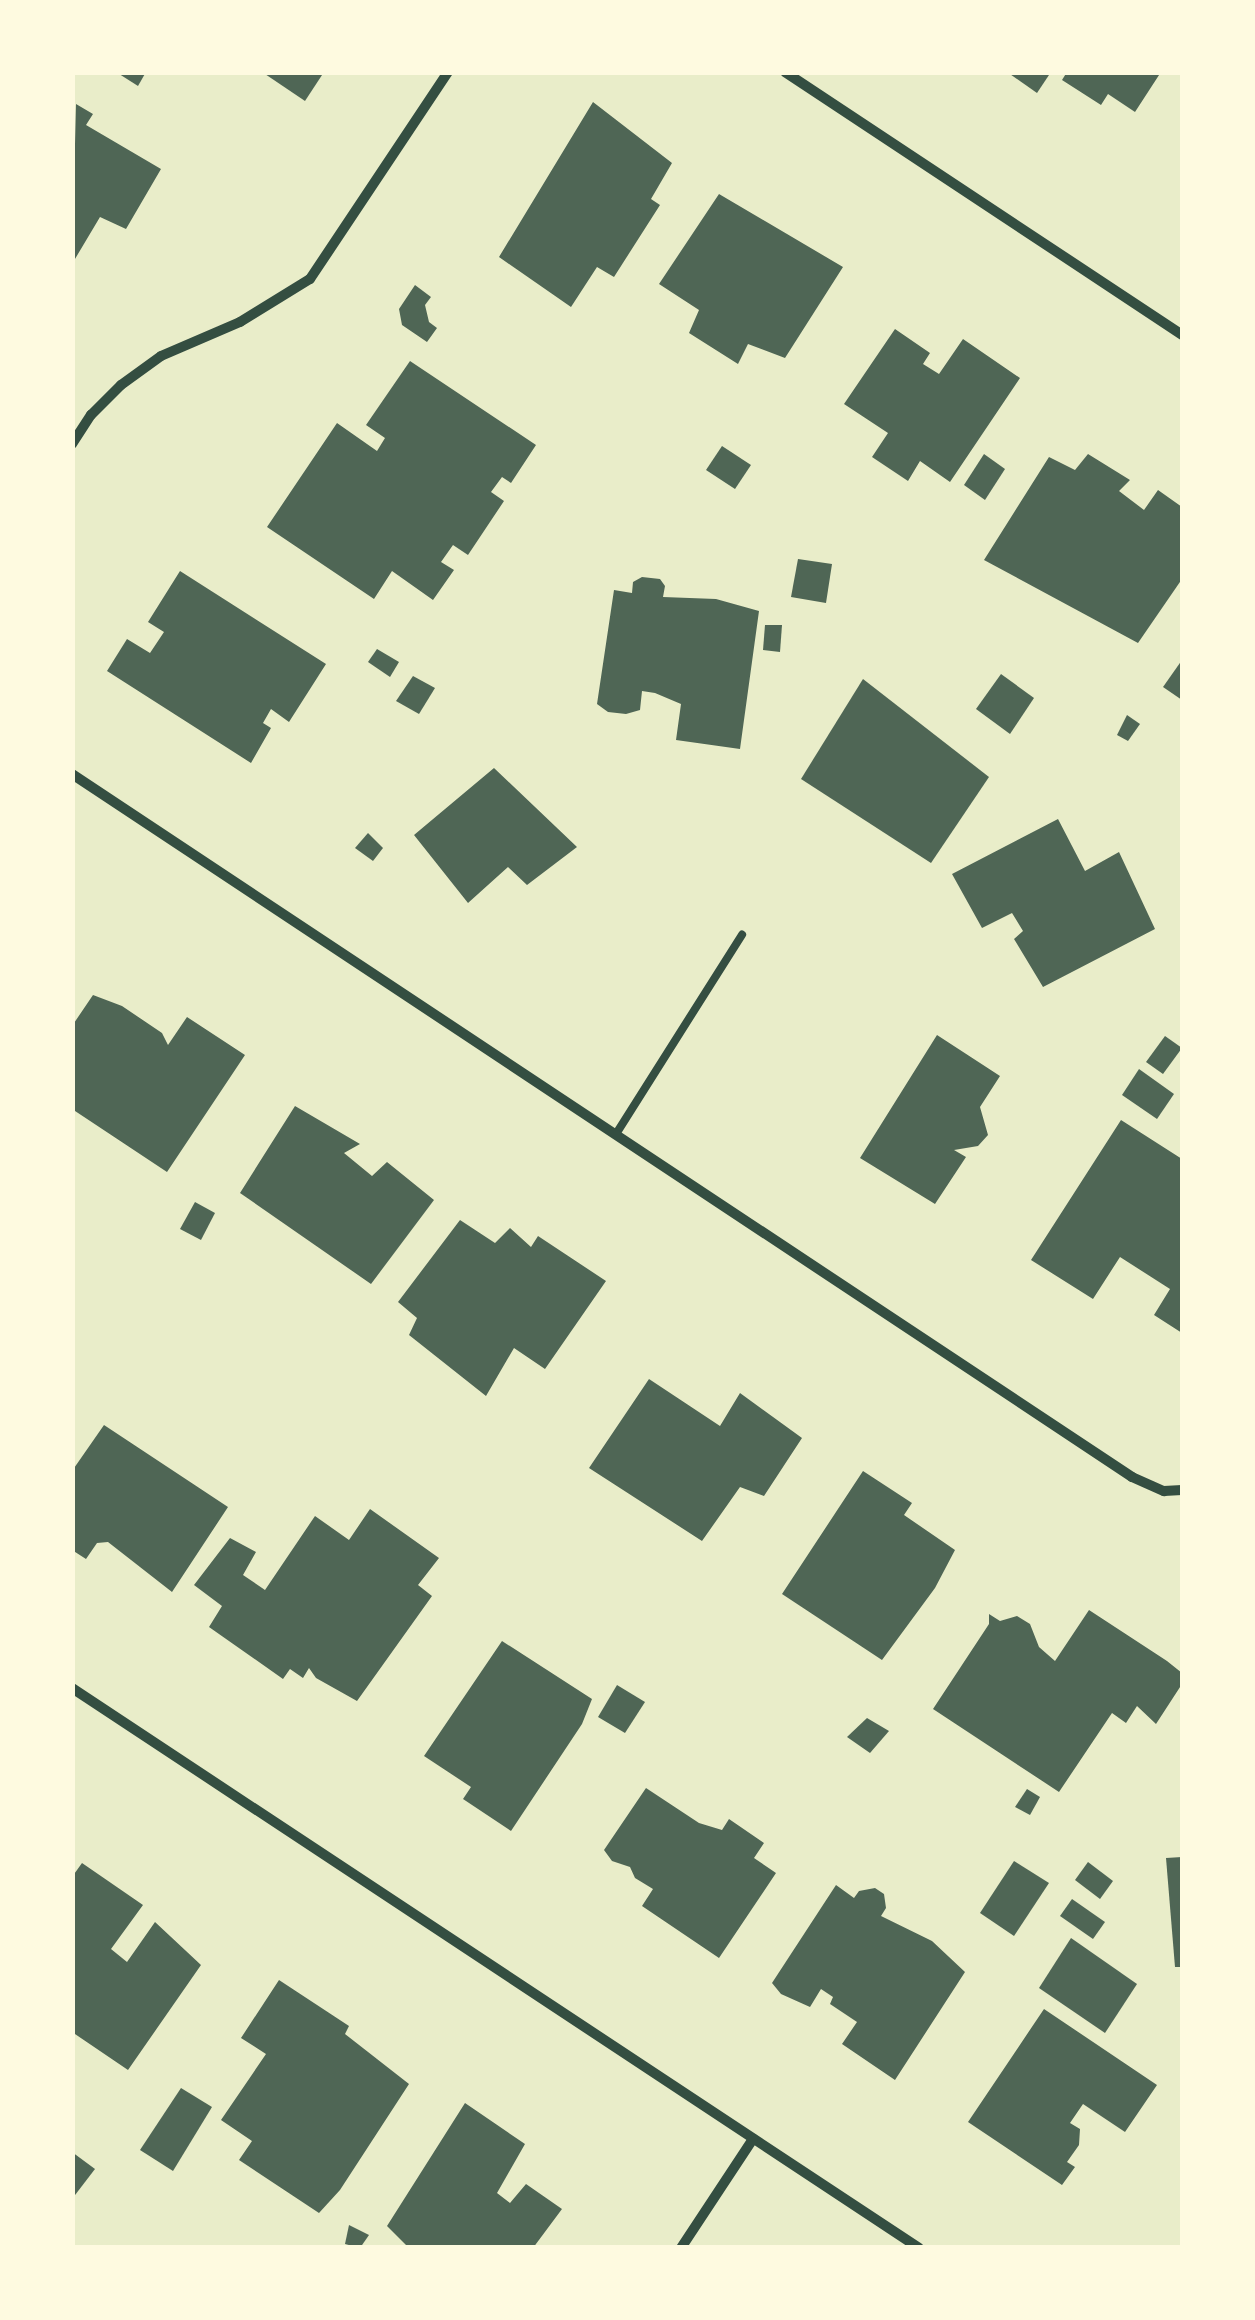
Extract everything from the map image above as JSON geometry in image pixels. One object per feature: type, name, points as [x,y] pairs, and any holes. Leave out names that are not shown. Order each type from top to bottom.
[{"type":"street","points":[[72,444],[92,415],[161,356],[240,322],[310,278],[448,72]]},
{"type":"street","points":[[785,72],[1182,336]]},
{"type":"street","points":[[72,774],[1132,1477],[1164,1491],[1182,1490]]},
{"type":"street","points":[[72,1688],[919,2248]]},
{"type":"street","points":[[681,2248],[753,2139]]},
{"type":"lane","points":[[616,1134],[742,935]]},
{"type":"building","points":[[116,72],[146,72],[138,86]]},
{"type":"building","points":[[262,72],[324,72],[305,101]]},
{"type":"building","points":[[1007,72],[1051,72],[1037,93]]},
{"type":"building","points":[[1067,72],[1161,72],[1135,112],[1108,94],[1101,105],[1062,80]]},
{"type":"building","points":[[593,102],[672,163],[651,199],[660,205],[614,277],[597,267],[571,307],[499,257]]},
{"type":"building","points":[[76,104],[93,114],[86,125],[161,169],[126,229],[100,217],[72,264]]},
{"type":"building","points":[[719,194],[843,267],[785,358],[748,344],[738,364],[689,333],[699,310],[659,284]]},
{"type":"building","points":[[415,285],[431,297],[425,305],[429,322],[437,328],[427,342],[402,325],[399,309]]},
{"type":"building","points":[[895,329],[930,353],[923,364],[939,374],[963,339],[1020,378],[950,482],[920,461],[908,481],[872,457],[888,433],[844,404]]},
{"type":"building","points":[[410,361],[536,445],[511,483],[502,477],[491,492],[504,501],[468,555],[453,545],[441,562],[454,570],[433,600],[392,571],[374,599],[267,527],[337,423],[377,451],[385,438],[366,425]]},
{"type":"building","points":[[722,446],[751,465],[735,489],[706,470]]},
{"type":"building","points":[[984,454],[1005,469],[985,500],[964,485]]},
{"type":"building","points":[[1088,454],[1130,480],[1119,491],[1144,510],[1158,490],[1182,507],[1182,579],[1138,643],[984,560],[1049,457],[1075,470]]},
{"type":"building","points":[[798,559],[832,564],[826,603],[791,597]]},
{"type":"building","points":[[180,571],[326,664],[289,722],[271,709],[263,723],[271,728],[251,763],[107,671],[127,639],[150,653],[164,632],[148,622]]},
{"type":"building","points":[[642,577],[660,579],[665,586],[663,597],[716,599],[759,611],[740,749],[676,740],[681,704],[655,693],[642,691],[640,710],[626,714],[608,712],[597,704],[614,590],[632,593],[633,582]]},
{"type":"building","points":[[765,625],[782,625],[780,652],[763,650]]},
{"type":"building","points":[[377,649],[399,662],[390,677],[368,662]]},
{"type":"building","points":[[1182,660],[1182,700],[1163,687]]},
{"type":"building","points":[[1001,674],[1034,698],[1010,734],[976,709]]},
{"type":"building","points":[[413,676],[435,688],[419,714],[396,701]]},
{"type":"building","points":[[863,679],[989,777],[931,863],[801,779]]},
{"type":"building","points":[[1127,715],[1140,724],[1128,741],[1117,735]]},
{"type":"building","points":[[494,768],[577,847],[527,885],[508,867],[468,903],[414,835]]},
{"type":"building","points":[[1058,819],[1085,871],[1119,852],[1155,929],[1043,987],[1014,939],[1023,931],[1012,913],[982,928],[952,874]]},
{"type":"building","points":[[368,833],[383,848],[373,861],[355,848]]},
{"type":"building","points":[[93,995],[122,1006],[162,1033],[168,1045],[187,1017],[245,1055],[167,1172],[72,1109],[72,1026]]},
{"type":"building","points":[[937,1035],[1000,1076],[980,1107],[988,1135],[978,1146],[954,1150],[966,1157],[935,1204],[860,1158]]},
{"type":"building","points":[[1165,1036],[1182,1048],[1163,1074],[1146,1062]]},
{"type":"building","points":[[1139,1069],[1174,1094],[1157,1119],[1122,1095]]},
{"type":"building","points":[[295,1106],[360,1144],[344,1153],[372,1176],[387,1162],[434,1200],[371,1284],[240,1193]]},
{"type":"building","points":[[1121,1120],[1182,1159],[1182,1333],[1154,1315],[1170,1289],[1120,1257],[1093,1299],[1031,1260]]},
{"type":"building","points":[[195,1202],[215,1213],[201,1240],[180,1229]]},
{"type":"building","points":[[460,1220],[495,1243],[510,1228],[531,1247],[538,1236],[606,1281],[545,1369],[514,1348],[486,1396],[409,1335],[417,1318],[398,1302]]},
{"type":"building","points":[[649,1379],[720,1426],[740,1393],[802,1438],[764,1496],[740,1487],[702,1541],[589,1468]]},
{"type":"building","points":[[104,1425],[228,1507],[172,1592],[108,1542],[97,1543],[86,1559],[72,1550],[72,1471]]},
{"type":"building","points":[[863,1471],[912,1503],[904,1515],[955,1550],[935,1588],[882,1660],[782,1594]]},
{"type":"building","points":[[370,1509],[439,1558],[418,1585],[432,1596],[357,1701],[316,1678],[309,1668],[303,1678],[290,1669],[283,1679],[209,1627],[222,1606],[194,1585],[230,1538],[256,1552],[243,1575],[265,1590],[315,1516],[349,1540]]},
{"type":"building","points":[[1089,1610],[1167,1661],[1182,1673],[1182,1684],[1156,1724],[1137,1706],[1126,1723],[1112,1713],[1059,1792],[933,1709],[989,1624],[989,1614],[1000,1621],[1017,1616],[1030,1624],[1039,1647],[1055,1661]]},
{"type":"building","points":[[502,1641],[592,1699],[582,1724],[511,1831],[463,1799],[471,1787],[424,1756]]},
{"type":"building","points":[[617,1685],[645,1702],[625,1733],[598,1717]]},
{"type":"building","points":[[867,1718],[889,1731],[870,1753],[847,1737]]},
{"type":"building","points":[[646,1788],[699,1823],[722,1830],[729,1819],[764,1843],[754,1858],[776,1873],[719,1958],[642,1906],[653,1889],[635,1878],[630,1867],[612,1861],[604,1850]]},
{"type":"building","points":[[1027,1789],[1040,1797],[1030,1815],[1015,1807]]},
{"type":"building","points":[[1182,1857],[1182,1967],[1175,1967],[1166,1858]]},
{"type":"building","points":[[1014,1861],[1049,1883],[1014,1936],[980,1913]]},
{"type":"building","points":[[1088,1862],[1113,1881],[1100,1899],[1075,1880]]},
{"type":"building","points":[[82,1863],[143,1905],[111,1949],[127,1962],[155,1922],[201,1965],[128,2070],[72,2032],[72,1877]]},
{"type":"building","points":[[836,1885],[854,1898],[859,1891],[875,1888],[884,1894],[886,1908],[881,1916],[932,1941],[965,1972],[895,2080],[842,2044],[857,2022],[830,2004],[833,1997],[821,1989],[810,2007],[781,1994],[772,1983]]},
{"type":"building","points":[[1072,1899],[1105,1922],[1093,1939],[1060,1916]]},
{"type":"building","points":[[1071,1938],[1137,1984],[1105,2033],[1039,1988]]},
{"type":"building","points":[[279,1980],[349,2026],[345,2034],[409,2084],[340,2190],[319,2213],[239,2160],[252,2141],[221,2120],[266,2054],[241,2038]]},
{"type":"building","points":[[1044,2009],[1157,2085],[1125,2132],[1083,2104],[1070,2123],[1080,2129],[1079,2145],[1067,2162],[1075,2167],[1062,2185],[968,2122]]},
{"type":"building","points":[[181,2088],[212,2107],[173,2171],[140,2150]]},
{"type":"building","points":[[465,2103],[525,2144],[497,2193],[510,2203],[526,2184],[562,2209],[533,2248],[409,2248],[387,2226]]},
{"type":"building","points":[[72,2152],[95,2169],[72,2199]]},
{"type":"building","points":[[349,2225],[369,2235],[360,2248],[345,2244]]}]
